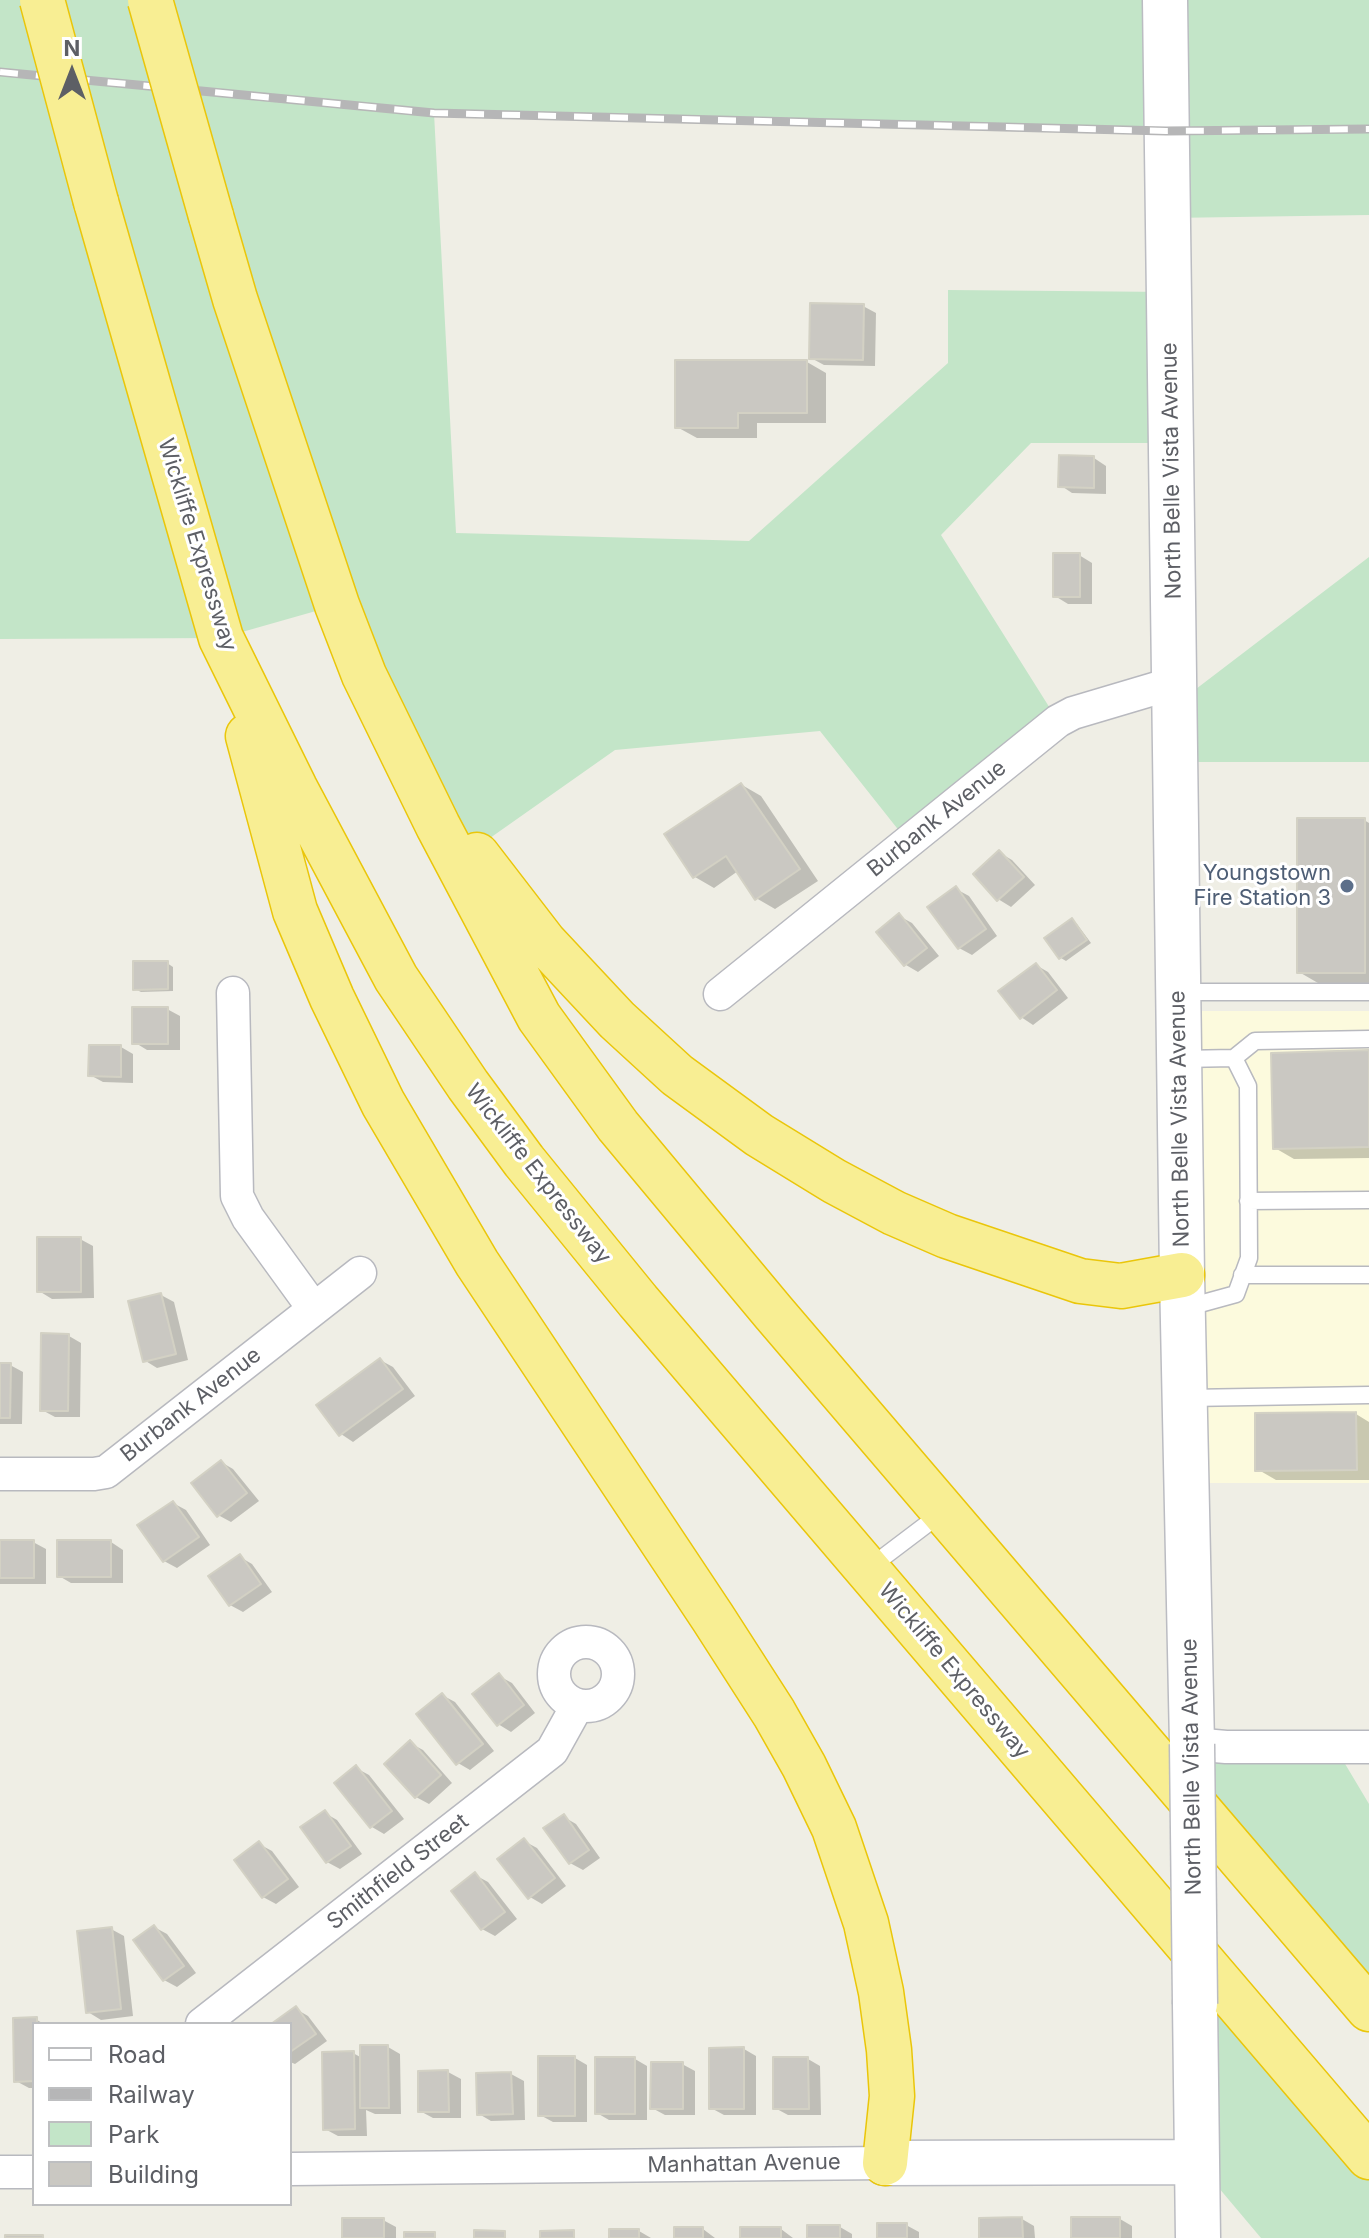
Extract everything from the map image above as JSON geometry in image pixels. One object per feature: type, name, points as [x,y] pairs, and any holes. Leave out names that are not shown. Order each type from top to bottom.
[{"type":"highway","name":"Wickliffe Expressway","points":[[42,0],[96,202],[221,638],[295,788],[396,978],[524,1161],[638,1301],[1369,2157]]},
{"type":"highway","points":[[150,0],[235,299],[337,605],[364,675],[410,769],[539,1017],[618,1126],[1369,2009]]},
{"type":"highway","points":[[221,638],[295,911],[332,998],[383,1103],[477,1263],[766,1701],[804,1766],[834,1828],[866,1923],[881,1992],[892,2096],[885,2163]]},
{"type":"highway","points":[[410,769],[544,942],[617,1020],[677,1075],[759,1135],[834,1181],[894,1213],[947,1236],[1080,1281],[1183,1291]]},
{"type":"street","name":"North Belle Vista Avenue","points":[[1165,0],[1198,2238]]},
{"type":"street","name":"Burbank Avenue","points":[[720,994],[1058,721],[1174,683]]},
{"type":"street","points":[[233,993],[237,1196],[248,1218],[314,1309]]},
{"type":"street","name":"Burbank Avenue","points":[[0,1474],[106,1472],[360,1273]]},
{"type":"street","name":"Smithfield Street","points":[[205,2022],[552,1751],[577,1706]]},
{"type":"street","points":[[1192,1744],[1226,1747],[1369,1747]]},
{"type":"street","name":"Manhattan Avenue","points":[[292,2169],[1197,2162]]},
{"type":"street","points":[[0,2172],[32,2171]]},
{"type":"lane","points":[[1179,992],[1369,992]]},
{"type":"lane","points":[[1179,1059],[1234,1058],[1255,1041],[1369,1039]]},
{"type":"lane","points":[[1183,1291],[1236,1294],[1249,1258],[1248,1086],[1234,1058]]},
{"type":"lane","points":[[1248,1201],[1369,1200]]},
{"type":"lane","points":[[1242,1275],[1369,1275]]},
{"type":"lane","points":[[1186,1398],[1369,1395]]},
{"type":"lane","points":[[867,1569],[944,1512]]},
{"type":"shaded area","points":[[1179,1011],[1369,1011],[1369,1483],[1187,1483]]},
{"type":"green space","points":[[0,0],[1369,0],[1369,215],[1169,218],[1166,131],[434,113],[456,533],[749,541],[948,363],[948,290],[1170,292],[1171,443],[1031,443],[941,535],[1058,721],[908,842],[820,731],[615,750],[473,850],[337,605],[221,638],[0,639]]},
{"type":"green space","points":[[1369,557],[1369,762],[1176,762],[1175,705]]},
{"type":"green space","points":[[1192,1744],[1335,1747],[1369,1804],[1369,2009],[1189,1799]]},
{"type":"green space","points":[[1193,1951],[1369,2157],[1369,2238],[1261,2238],[1197,2162]]},
{"type":"building","points":[[810,303],[864,304],[863,360],[809,359]]},
{"type":"building","points":[[675,360],[807,360],[807,413],[738,413],[738,428],[675,428]]},
{"type":"building","points":[[1059,455],[1094,456],[1094,488],[1058,487]]},
{"type":"building","points":[[1053,553],[1080,553],[1080,597],[1053,597]]},
{"type":"building","points":[[741,783],[800,869],[755,900],[726,856],[693,878],[664,834]]},
{"type":"building","points":[[1297,818],[1365,818],[1365,973],[1297,973]]},
{"type":"building","points":[[999,850],[1024,877],[997,901],[973,874]]},
{"type":"building","points":[[956,886],[986,929],[958,949],[927,907]]},
{"type":"building","points":[[899,913],[927,948],[904,966],[876,932]]},
{"type":"building","points":[[1072,918],[1087,940],[1059,959],[1044,938]]},
{"type":"building","points":[[133,961],[168,961],[168,989],[133,990]]},
{"type":"building","points":[[1036,963],[1057,990],[1020,1019],[998,991]]},
{"type":"building","points":[[132,1007],[168,1007],[168,1044],[132,1044]]},
{"type":"building","points":[[89,1045],[121,1045],[121,1077],[88,1076]]},
{"type":"building","points":[[1369,1050],[1369,1147],[1273,1149],[1271,1053]]},
{"type":"building","points":[[37,1237],[81,1237],[81,1292],[37,1292]]},
{"type":"building","points":[[161,1293],[176,1354],[143,1362],[128,1301]]},
{"type":"building","points":[[41,1333],[69,1334],[68,1411],[40,1411]]},
{"type":"building","points":[[380,1358],[403,1389],[339,1436],[316,1405]]},
{"type":"building","points":[[0,1363],[11,1363],[10,1418],[0,1418]]},
{"type":"building","points":[[1356,1412],[1357,1470],[1255,1471],[1255,1413]]},
{"type":"building","points":[[221,1460],[247,1493],[217,1517],[191,1483]]},
{"type":"building","points":[[173,1501],[199,1537],[163,1562],[137,1525]]},
{"type":"building","points":[[0,1540],[34,1540],[34,1578],[0,1578]]},
{"type":"building","points":[[57,1540],[111,1540],[111,1577],[57,1577]]},
{"type":"building","points":[[240,1554],[261,1584],[229,1606],[208,1576]]},
{"type":"building","points":[[499,1673],[524,1705],[497,1726],[472,1694]]},
{"type":"building","points":[[442,1693],[483,1744],[456,1765],[416,1714]]},
{"type":"building","points":[[410,1740],[441,1775],[415,1798],[384,1764]]},
{"type":"building","points":[[356,1765],[392,1811],[370,1828],[334,1783]]},
{"type":"building","points":[[325,1810],[351,1846],[326,1863],[300,1827]]},
{"type":"building","points":[[564,1814],[589,1850],[569,1864],[543,1828]]},
{"type":"building","points":[[524,1838],[555,1878],[528,1899],[497,1859]]},
{"type":"building","points":[[259,1841],[288,1879],[262,1898],[234,1860]]},
{"type":"building","points":[[475,1872],[505,1912],[481,1930],[451,1891]]},
{"type":"building","points":[[154,1925],[184,1966],[163,1981],[133,1940]]},
{"type":"building","points":[[112,1927],[121,2009],[86,2013],[77,1931]]},
{"type":"building","points":[[296,2006],[316,2034],[292,2051],[292,2022],[274,2022]]},
{"type":"building","points":[[37,2017],[37,2022],[32,2022],[32,2081],[14,2082],[13,2018]]},
{"type":"building","points":[[360,2045],[388,2045],[389,2108],[360,2108]]},
{"type":"building","points":[[744,2047],[744,2109],[709,2109],[709,2048]]},
{"type":"building","points":[[354,2051],[355,2129],[323,2130],[322,2052]]},
{"type":"building","points":[[538,2056],[575,2056],[575,2116],[538,2116]]},
{"type":"building","points":[[595,2057],[635,2057],[635,2114],[595,2114]]},
{"type":"building","points":[[773,2057],[808,2057],[809,2109],[773,2109]]},
{"type":"building","points":[[651,2062],[683,2062],[683,2109],[650,2109]]},
{"type":"building","points":[[448,2070],[449,2112],[418,2112],[418,2071]]},
{"type":"building","points":[[511,2072],[513,2114],[477,2115],[476,2073]]},
{"type":"building","points":[[1022,2217],[1023,2238],[979,2238],[979,2218]]},
{"type":"building","points":[[1071,2217],[1120,2217],[1120,2238],[1071,2238]]},
{"type":"building","points":[[342,2218],[384,2218],[384,2238],[342,2238]]},
{"type":"building","points":[[877,2223],[907,2223],[907,2238],[877,2238]]},
{"type":"building","points":[[807,2225],[840,2225],[840,2238],[807,2238]]},
{"type":"building","points":[[674,2227],[703,2227],[703,2238],[674,2238]]},
{"type":"building","points":[[740,2227],[781,2227],[781,2238],[740,2238]]},
{"type":"building","points":[[609,2229],[639,2229],[639,2238],[609,2238]]},
{"type":"building","points":[[474,2230],[505,2231],[505,2238],[474,2238]]},
{"type":"building","points":[[574,2230],[574,2238],[540,2238],[540,2231]]},
{"type":"building","points":[[404,2232],[435,2232],[435,2238],[404,2238]]},
{"type":"building","points":[[5,2235],[43,2235],[43,2238],[5,2238]]},
{"type":"railway","points":[[0,72],[434,113],[1166,131],[1369,129]]},
{"type":"place","name":"Youngstown Fire Station 3","points":[[1347,886]]}]
